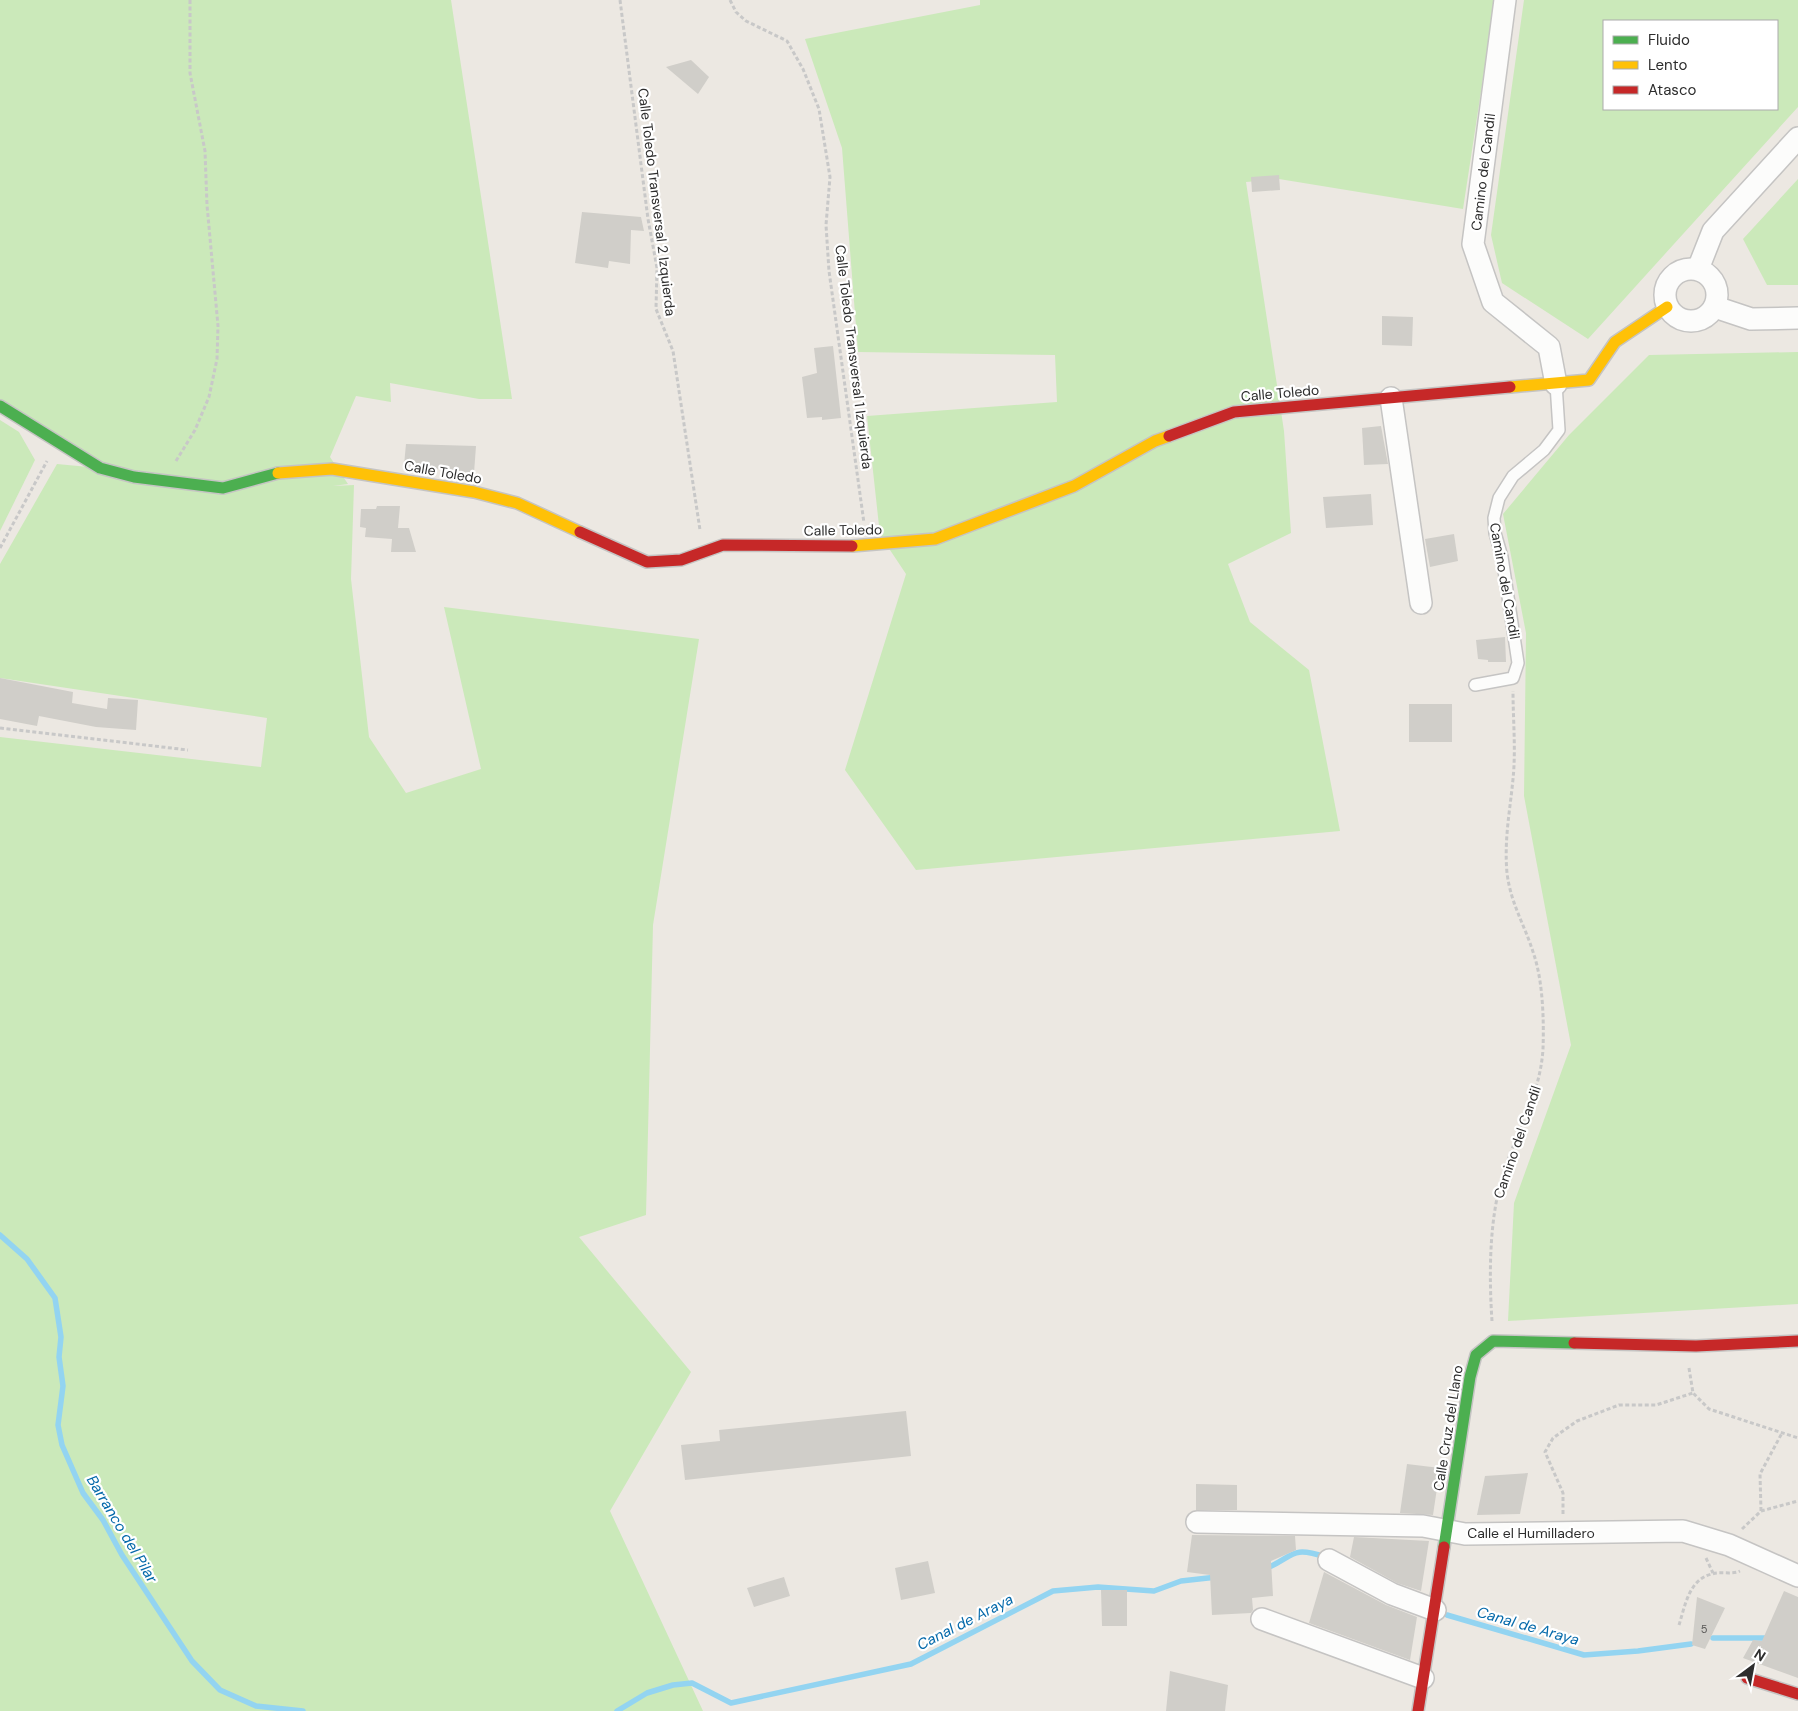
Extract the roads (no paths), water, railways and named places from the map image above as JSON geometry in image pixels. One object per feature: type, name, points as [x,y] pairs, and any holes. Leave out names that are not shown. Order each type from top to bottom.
[{"type":"street","name":"Camino del Candil","points":[[1505,0],[1474,244],[1493,302],[1548,347],[1556,384]]},
{"type":"street","points":[[1698,269],[1713,231],[1798,138]]},
{"type":"street","points":[[1698,269],[1710,276],[1718,291],[1715,307],[1707,316],[1693,322],[1679,319],[1667,307],[1664,294],[1667,281],[1680,270],[1698,269]]},
{"type":"street","name":"Calle Toledo","points":[[0,406],[100,468],[163,480],[223,488],[278,473],[332,469],[474,492],[517,502],[647,562],[681,560],[723,545],[867,546],[935,539],[1074,486],[1155,441],[1234,412],[1589,380],[1615,342],[1667,307]]},
{"type":"street","points":[[1715,307],[1751,320],[1798,318]]},
{"type":"street","points":[[1391,398],[1421,602]]},
{"type":"street","name":"Calle Cruz del Llano","points":[[1418,1711],[1474,1360],[1480,1347],[1493,1342],[1696,1346],[1798,1340]]},
{"type":"street","name":"Calle el Humilladero","points":[[1197,1522],[1423,1526],[1465,1534],[1682,1531],[1728,1545],[1798,1576]]},
{"type":"street","points":[[1329,1560],[1392,1594],[1435,1610]]},
{"type":"street","points":[[1262,1619],[1423,1678]]},
{"type":"street","points":[[1747,1678],[1798,1694]]},
{"type":"lane","name":"Camino del Candil","points":[[1475,686],[1513,678],[1518,663],[1494,518],[1499,498],[1513,476],[1544,450],[1559,430],[1556,384]]},
{"type":"waterway","name":"Barranco del Pilar","points":[[0,1235],[27,1259],[55,1298],[61,1337],[59,1357],[63,1386],[58,1425],[62,1445],[83,1493],[103,1520],[122,1555],[192,1661],[220,1690],[256,1706],[303,1711]]},
{"type":"waterway","name":"Canal de Araya","points":[[1265,1569],[1298,1552],[1325,1557]]},
{"type":"waterway","name":"Canal de Araya","points":[[617,1711],[647,1693],[673,1685],[692,1683],[731,1703],[911,1664],[1053,1591],[1098,1587],[1154,1591],[1181,1581],[1217,1577]]},
{"type":"waterway","name":"Canal de Araya","points":[[1447,1615],[1584,1655],[1638,1651],[1691,1644]]},
{"type":"waterway","name":"Canal de Araya","points":[[1713,1638],[1771,1638]]}]
